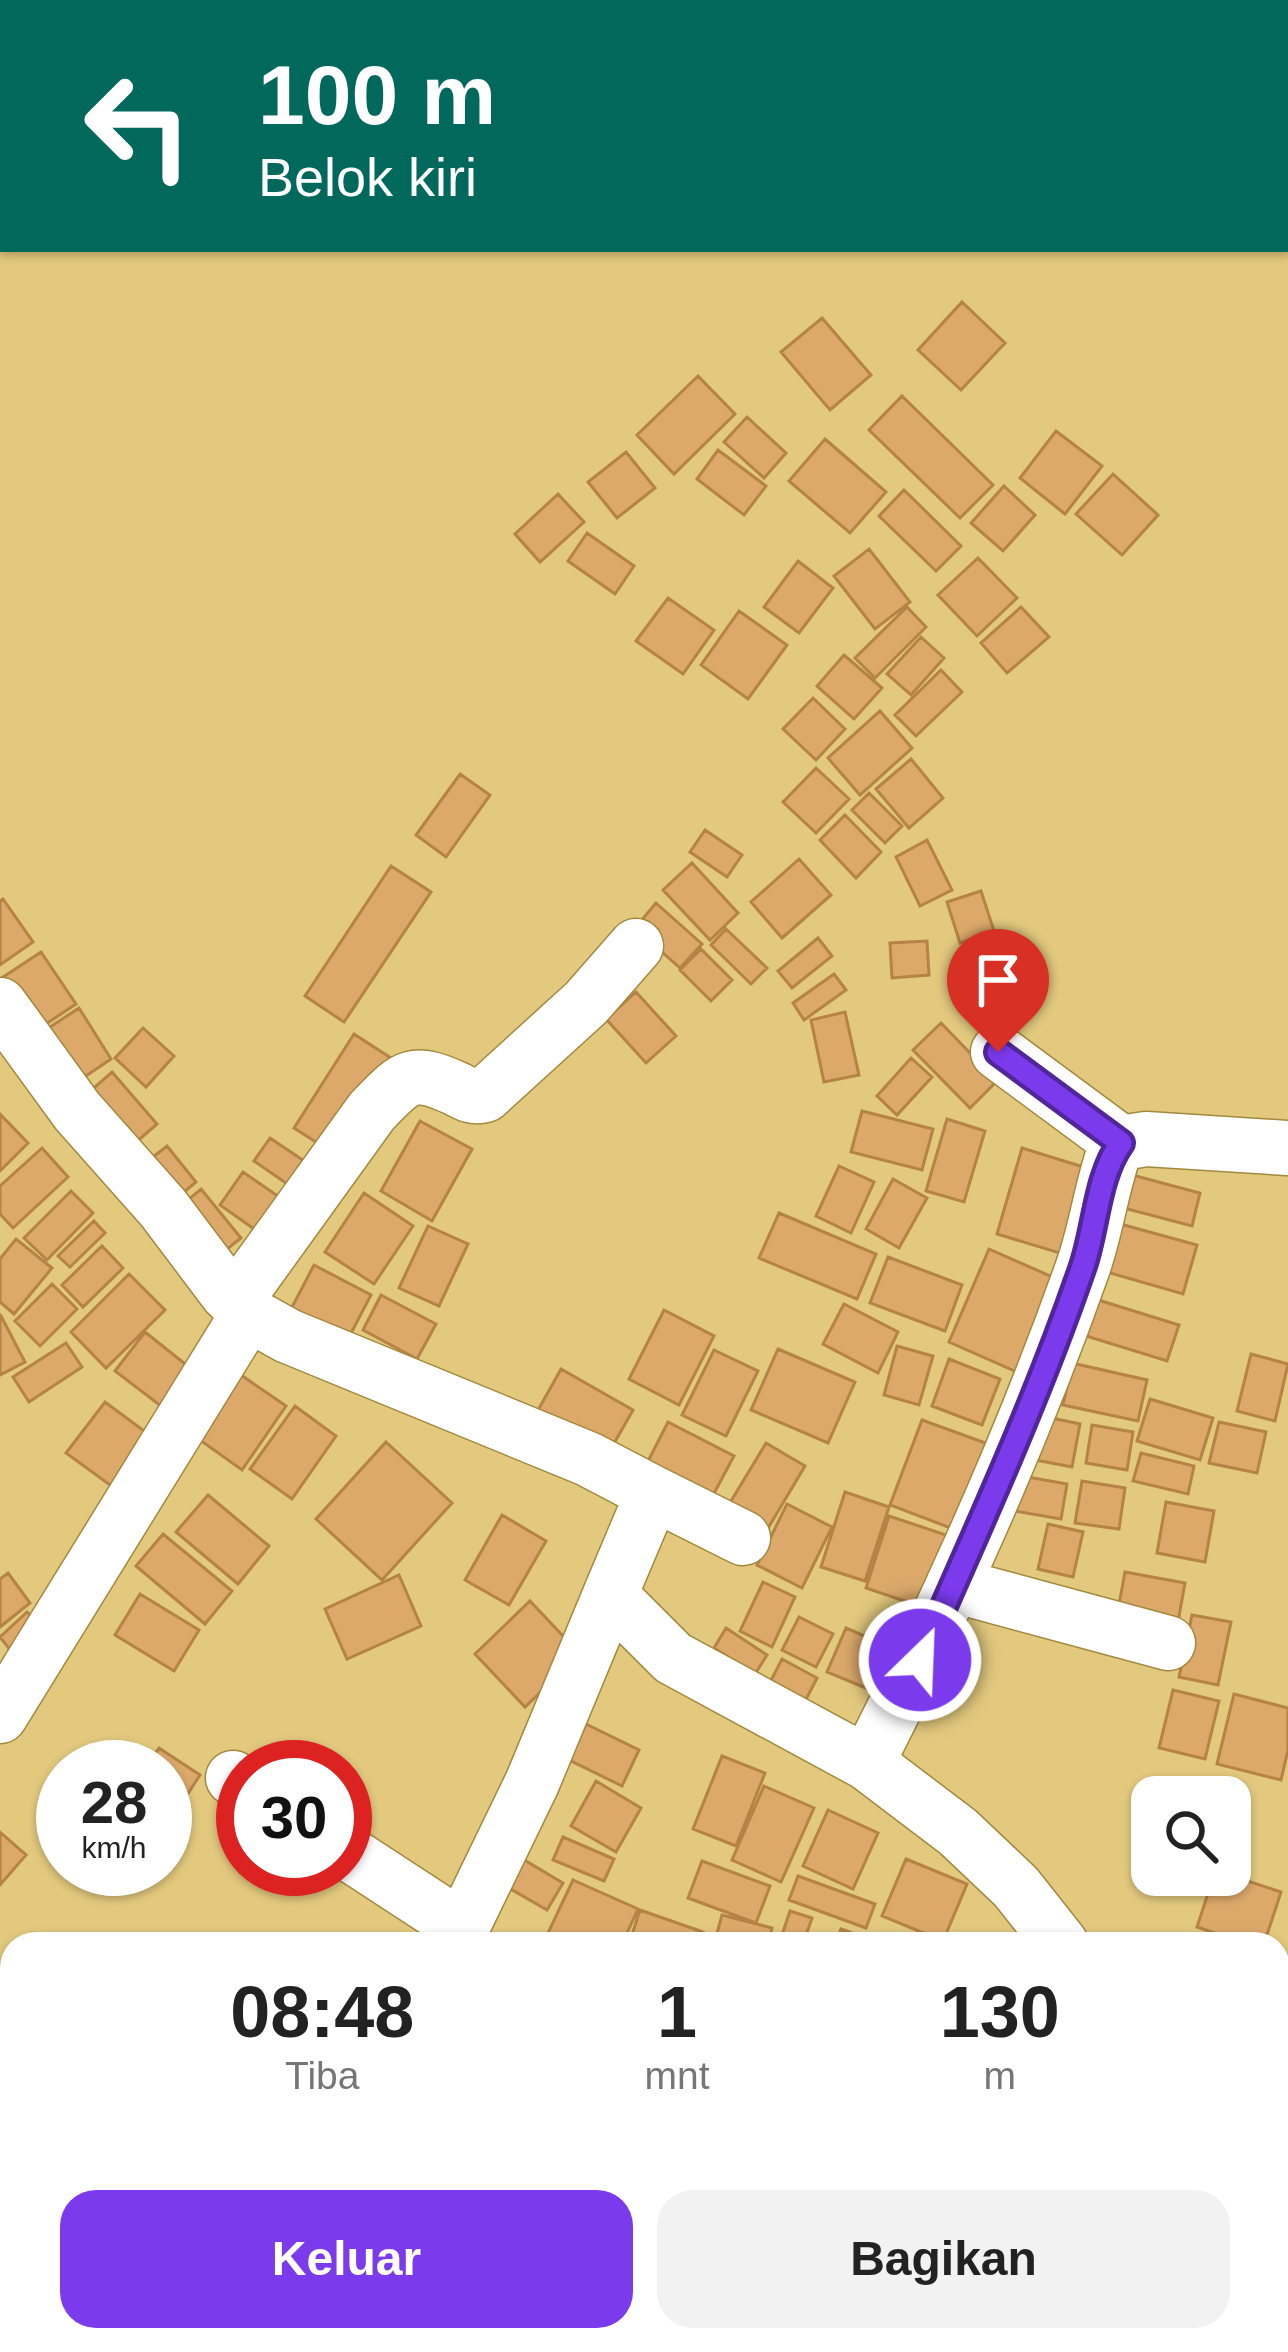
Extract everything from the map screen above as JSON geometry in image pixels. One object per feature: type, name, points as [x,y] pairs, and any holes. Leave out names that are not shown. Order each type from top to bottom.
[{"type":"street","points":[[0,1716],[242,1308],[372,1111],[394,1088],[417,1075],[473,1097],[485,1096],[586,1003],[636,946]]},
{"type":"street","points":[[0,1005],[77,1111],[163,1208],[242,1308],[288,1336],[588,1460],[742,1538]]},
{"type":"street","points":[[998,1052],[1121,1143],[1146,1139],[1288,1148]]},
{"type":"street","points":[[867,1763],[953,1585],[1084,1264],[1110,1165],[1121,1143]]},
{"type":"street","points":[[461,1932],[532,1783],[653,1493]]},
{"type":"street","points":[[953,1585],[1168,1643]]},
{"type":"street","points":[[610,1595],[673,1658],[867,1763],[958,1832],[1016,1887],[1052,1932]]},
{"type":"street","points":[[372,1871],[454,1932]]},
{"type":"building","points":[[962,302],[1005,343],[961,390],[918,350]]},
{"type":"building","points":[[822,318],[871,375],[830,410],[781,352]]},
{"type":"building","points":[[698,376],[735,414],[674,474],[637,435]]},
{"type":"building","points":[[902,396],[993,485],[960,518],[869,430]]},
{"type":"building","points":[[747,417],[786,453],[764,478],[724,442]]},
{"type":"building","points":[[1056,431],[1102,466],[1065,514],[1020,478]]},
{"type":"building","points":[[825,439],[886,492],[850,533],[789,481]]},
{"type":"building","points":[[718,450],[766,486],[744,515],[697,479]]},
{"type":"building","points":[[626,452],[655,488],[617,518],[588,482]]},
{"type":"building","points":[[1113,474],[1158,515],[1122,555],[1076,514]]},
{"type":"building","points":[[1004,486],[1035,515],[1003,551],[971,523]]},
{"type":"building","points":[[904,490],[961,546],[936,571],[879,516]]},
{"type":"building","points":[[558,494],[584,522],[540,562],[515,534]]},
{"type":"building","points":[[587,533],[634,566],[615,594],[568,561]]},
{"type":"building","points":[[869,549],[910,602],[875,629],[834,576]]},
{"type":"building","points":[[978,558],[1017,598],[977,636],[938,595]]},
{"type":"building","points":[[798,561],[833,588],[799,633],[764,607]]},
{"type":"building","points":[[668,598],[714,630],[683,674],[636,641]]},
{"type":"building","points":[[907,607],[926,627],[875,678],[855,658]]},
{"type":"building","points":[[1021,607],[1049,637],[1007,673],[981,643]]},
{"type":"building","points":[[739,611],[787,645],[748,699],[701,665]]},
{"type":"building","points":[[921,637],[944,658],[911,695],[887,674]]},
{"type":"building","points":[[844,655],[882,688],[854,719],[817,686]]},
{"type":"building","points":[[941,670],[962,692],[916,736],[895,715]]},
{"type":"building","points":[[813,698],[845,729],[816,760],[783,729]]},
{"type":"building","points":[[880,711],[912,748],[860,795],[828,758]]},
{"type":"building","points":[[911,759],[943,798],[909,828],[876,789]]},
{"type":"building","points":[[816,768],[849,799],[816,833],[783,802]]},
{"type":"building","points":[[460,774],[490,795],[446,857],[416,835]]},
{"type":"building","points":[[869,793],[902,826],[885,843],[852,810]]},
{"type":"building","points":[[845,815],[881,852],[856,878],[820,840]]},
{"type":"building","points":[[705,830],[742,855],[727,877],[690,852]]},
{"type":"building","points":[[927,840],[952,890],[920,906],[896,857]]},
{"type":"building","points":[[799,859],[831,895],[782,938],[751,902]]},
{"type":"building","points":[[692,863],[738,913],[710,940],[663,890]]},
{"type":"building","points":[[391,866],[431,892],[344,1022],[305,996]]},
{"type":"building","points":[[981,891],[994,931],[960,943],[947,902]]},
{"type":"building","points":[[0,901],[33,942],[0,965]]},
{"type":"building","points":[[656,903],[702,944],[680,968],[635,928]]},
{"type":"building","points":[[726,929],[767,968],[751,984],[711,945]]},
{"type":"building","points":[[818,938],[832,956],[792,988],[778,971]]},
{"type":"building","points":[[927,941],[929,975],[892,978],[890,943]]},
{"type":"building","points":[[701,949],[732,980],[711,1001],[680,970]]},
{"type":"building","points":[[41,952],[76,1004],[34,1032],[0,979]]},
{"type":"building","points":[[834,974],[846,990],[804,1020],[793,1003]]},
{"type":"building","points":[[636,992],[676,1036],[646,1063],[606,1019]]},
{"type":"building","points":[[79,1008],[111,1059],[74,1084],[41,1033]]},
{"type":"building","points":[[845,1012],[859,1075],[824,1082],[811,1020]]},
{"type":"building","points":[[941,1023],[997,1081],[970,1108],[913,1050]]},
{"type":"building","points":[[143,1028],[174,1056],[146,1087],[115,1058]]},
{"type":"building","points":[[354,1034],[394,1060],[333,1153],[294,1128]]},
{"type":"building","points":[[911,1058],[932,1077],[897,1115],[877,1096]]},
{"type":"building","points":[[112,1072],[157,1124],[125,1152],[80,1100]]},
{"type":"building","points":[[862,1111],[933,1129],[922,1170],[851,1152]]},
{"type":"building","points":[[0,1114],[28,1143],[0,1171]]},
{"type":"building","points":[[947,1119],[985,1131],[964,1202],[926,1191]]},
{"type":"building","points":[[420,1121],[472,1149],[432,1221],[381,1191]]},
{"type":"building","points":[[270,1138],[319,1171],[303,1195],[254,1161]]},
{"type":"building","points":[[167,1146],[196,1182],[170,1204],[140,1167]]},
{"type":"building","points":[[42,1148],[68,1177],[13,1228],[0,1214],[0,1186]]},
{"type":"building","points":[[1022,1148],[1090,1169],[1063,1254],[997,1234]]},
{"type":"building","points":[[839,1166],[874,1182],[851,1233],[816,1216]]},
{"type":"building","points":[[243,1172],[288,1203],[264,1236],[220,1205]]},
{"type":"building","points":[[1121,1172],[1200,1193],[1192,1226],[1112,1205]]},
{"type":"building","points":[[893,1179],[927,1198],[899,1248],[866,1229]]},
{"type":"building","points":[[201,1189],[241,1238],[216,1258],[177,1209]]},
{"type":"building","points":[[71,1191],[93,1213],[47,1260],[24,1238]]},
{"type":"building","points":[[364,1193],[413,1226],[374,1284],[325,1252]]},
{"type":"building","points":[[779,1213],[876,1254],[857,1299],[759,1258]]},
{"type":"building","points":[[1106,1220],[1197,1245],[1183,1294],[1093,1268]]},
{"type":"building","points":[[94,1221],[105,1233],[70,1267],[58,1256]]},
{"type":"building","points":[[428,1226],[468,1244],[439,1306],[399,1288]]},
{"type":"building","points":[[16,1239],[52,1268],[14,1314],[0,1302],[0,1259]]},
{"type":"building","points":[[102,1246],[123,1268],[83,1307],[62,1285]]},
{"type":"building","points":[[989,1249],[1057,1279],[1017,1372],[949,1342]]},
{"type":"building","points":[[888,1257],[962,1285],[945,1331],[870,1303]]},
{"type":"building","points":[[314,1265],[371,1295],[348,1339],[291,1309]]},
{"type":"building","points":[[129,1274],[165,1310],[106,1368],[71,1332]]},
{"type":"building","points":[[52,1284],[77,1309],[40,1346],[15,1321]]},
{"type":"building","points":[[381,1295],[436,1324],[417,1359],[363,1330]]},
{"type":"building","points":[[1095,1299],[1179,1325],[1167,1361],[1083,1335]]},
{"type":"building","points":[[844,1304],[898,1332],[878,1373],[823,1344]]},
{"type":"building","points":[[664,1310],[714,1336],[679,1405],[629,1379]]},
{"type":"building","points":[[0,1314],[25,1362],[0,1375]]},
{"type":"building","points":[[145,1332],[204,1379],[174,1416],[115,1371]]},
{"type":"building","points":[[66,1343],[82,1367],[29,1402],[13,1377]]},
{"type":"building","points":[[897,1346],[933,1356],[919,1405],[884,1395]]},
{"type":"building","points":[[778,1349],[855,1382],[828,1443],[751,1410]]},
{"type":"building","points":[[714,1350],[758,1371],[726,1436],[682,1415]]},
{"type":"building","points":[[1251,1354],[1288,1364],[1275,1421],[1237,1411]]},
{"type":"building","points":[[949,1359],[1000,1379],[982,1425],[932,1406]]},
{"type":"building","points":[[1072,1363],[1147,1380],[1138,1421],[1063,1405]]},
{"type":"building","points":[[561,1369],[633,1410],[608,1454],[537,1412]]},
{"type":"building","points":[[241,1375],[286,1406],[242,1470],[197,1438]]},
{"type":"building","points":[[1150,1399],[1213,1418],[1200,1460],[1137,1441]]},
{"type":"building","points":[[105,1402],[159,1442],[121,1493],[66,1453]]},
{"type":"building","points":[[295,1406],[336,1436],[292,1499],[250,1469]]},
{"type":"building","points":[[1033,1414],[1080,1424],[1072,1467],[1025,1458]]},
{"type":"building","points":[[922,1420],[988,1444],[956,1530],[890,1505]]},
{"type":"building","points":[[668,1422],[734,1456],[711,1499],[646,1465]]},
{"type":"building","points":[[1219,1422],[1266,1432],[1257,1473],[1209,1463]]},
{"type":"building","points":[[1092,1425],[1133,1432],[1127,1470],[1086,1463]]},
{"type":"building","points":[[386,1442],[452,1503],[382,1580],[316,1519]]},
{"type":"building","points":[[766,1443],[805,1466],[761,1540],[722,1516]]},
{"type":"building","points":[[1141,1453],[1194,1466],[1188,1494],[1133,1481]]},
{"type":"building","points":[[1022,1476],[1067,1484],[1061,1519],[1015,1511]]},
{"type":"building","points":[[1082,1481],[1125,1488],[1119,1529],[1075,1523]]},
{"type":"building","points":[[845,1492],[889,1507],[865,1581],[821,1567]]},
{"type":"building","points":[[208,1495],[269,1546],[238,1584],[176,1532]]},
{"type":"building","points":[[1166,1502],[1214,1511],[1205,1562],[1157,1553]]},
{"type":"building","points":[[787,1504],[832,1527],[802,1588],[757,1565]]},
{"type":"building","points":[[502,1515],[546,1541],[509,1605],[465,1580]]},
{"type":"building","points":[[889,1516],[964,1541],[940,1613],[866,1588]]},
{"type":"building","points":[[1048,1524],[1083,1532],[1073,1577],[1038,1569]]},
{"type":"building","points":[[163,1534],[232,1591],[205,1624],[136,1566]]},
{"type":"building","points":[[1125,1572],[1185,1583],[1176,1633],[1116,1621]]},
{"type":"building","points":[[8,1573],[30,1603],[0,1627],[0,1579]]},
{"type":"building","points":[[399,1575],[421,1626],[347,1659],[325,1609]]},
{"type":"building","points":[[763,1582],[795,1597],[772,1647],[740,1631]]},
{"type":"building","points":[[140,1594],[199,1630],[174,1671],[115,1635]]},
{"type":"building","points":[[530,1601],[580,1654],[525,1707],[475,1654]]},
{"type":"building","points":[[27,1612],[47,1632],[18,1660],[0,1637]]},
{"type":"building","points":[[1192,1615],[1231,1622],[1218,1685],[1179,1677]]},
{"type":"building","points":[[799,1617],[833,1634],[816,1667],[782,1650]]},
{"type":"building","points":[[726,1628],[767,1655],[755,1674],[714,1648]]},
{"type":"building","points":[[846,1628],[904,1653],[885,1696],[827,1672]]},
{"type":"building","points":[[782,1659],[817,1678],[799,1713],[764,1694]]},
{"type":"building","points":[[1173,1690],[1219,1701],[1205,1759],[1159,1748]]},
{"type":"building","points":[[1234,1694],[1288,1708],[1288,1750],[1281,1780],[1217,1764]]},
{"type":"building","points":[[586,1724],[639,1750],[622,1786],[569,1760]]},
{"type":"building","points":[[722,1756],[765,1773],[736,1846],[693,1829]]},
{"type":"building","points":[[596,1781],[641,1808],[616,1852],[571,1826]]},
{"type":"building","points":[[764,1786],[814,1808],[781,1882],[732,1860]]},
{"type":"building","points":[[828,1810],[878,1833],[853,1889],[803,1866]]},
{"type":"building","points":[[0,1832],[26,1855],[0,1885]]},
{"type":"building","points":[[563,1837],[614,1859],[604,1881],[553,1860]]},
{"type":"building","points":[[506,1849],[563,1883],[547,1910],[490,1877]]},
{"type":"building","points":[[906,1859],[967,1884],[947,1932],[921,1932],[882,1916]]},
{"type":"building","points":[[702,1861],[770,1886],[756,1923],[688,1898]]},
{"type":"building","points":[[798,1876],[875,1904],[866,1928],[789,1900]]},
{"type":"building","points":[[573,1880],[638,1909],[627,1932],[548,1932]]},
{"type":"building","points":[[1251,1882],[1281,1892],[1268,1932],[1212,1932],[1197,1927],[1207,1896],[1251,1896]]},
{"type":"building","points":[[640,1910],[703,1932],[633,1932]]},
{"type":"building","points":[[790,1911],[812,1918],[807,1932],[783,1932]]},
{"type":"building","points":[[722,1915],[772,1928],[771,1932],[717,1932]]},
{"type":"route","points":[[920,1660],[1043,1370],[1084,1264],[1110,1165],[1121,1143],[998,1052]]}]
